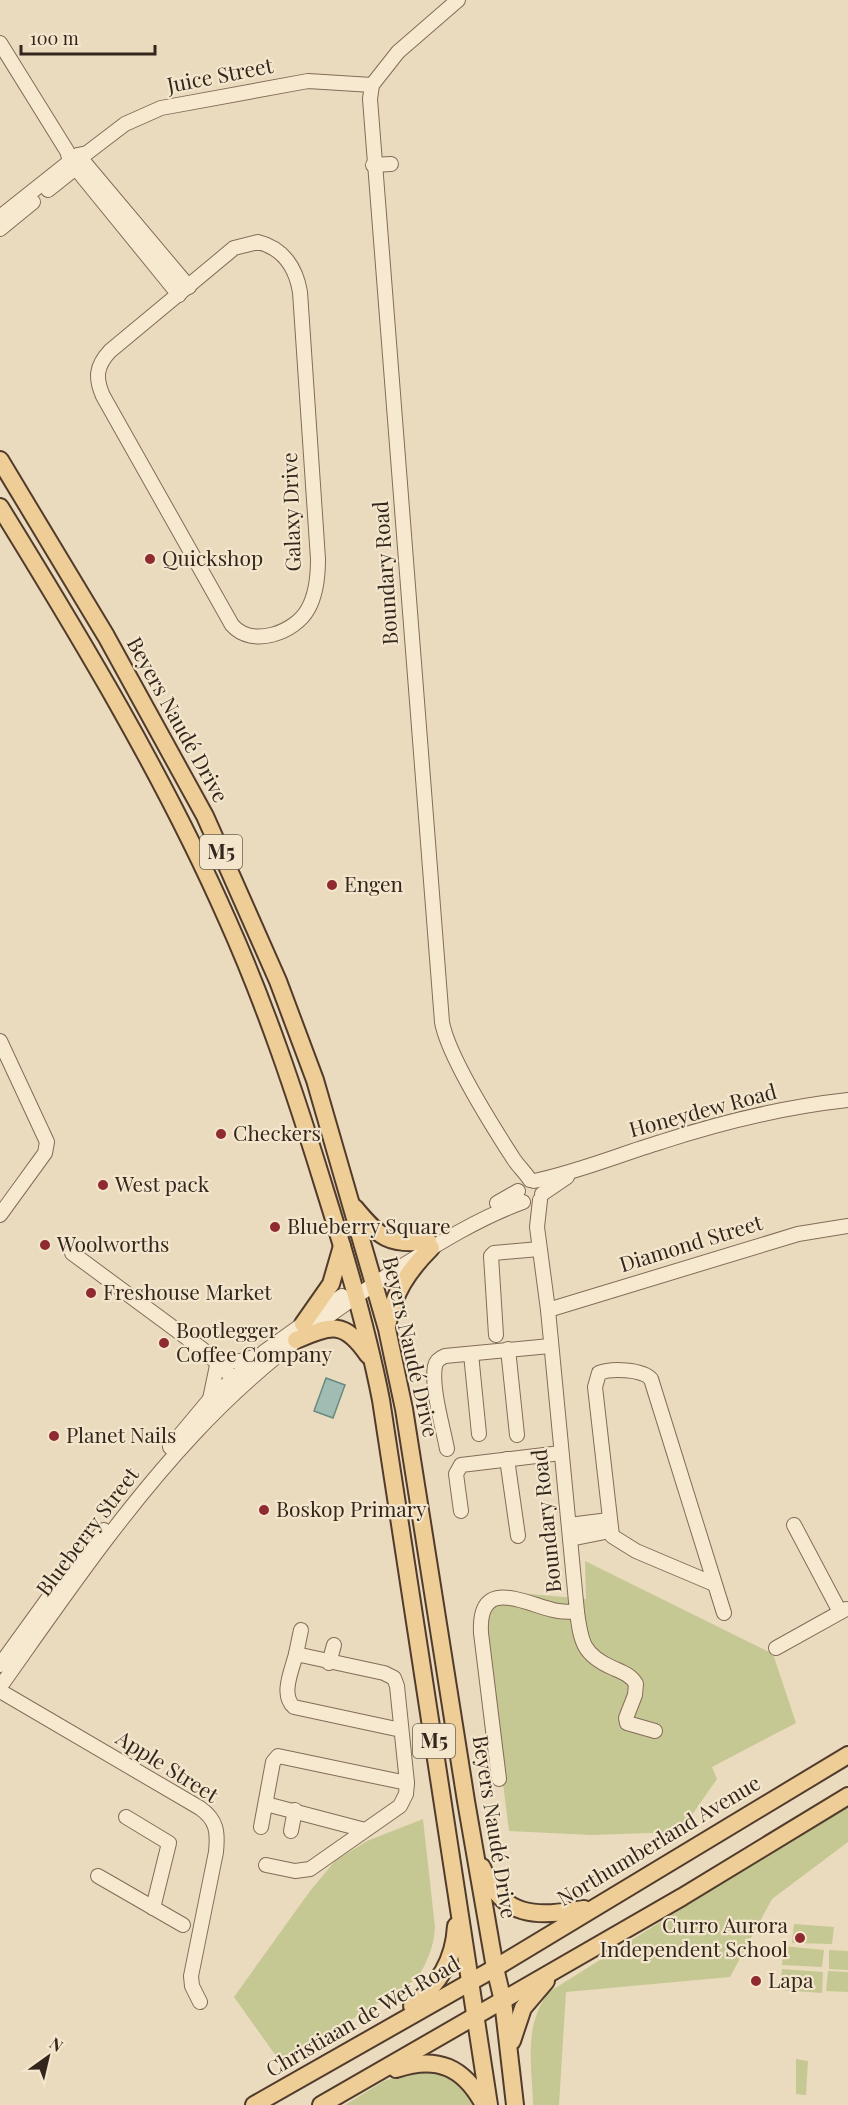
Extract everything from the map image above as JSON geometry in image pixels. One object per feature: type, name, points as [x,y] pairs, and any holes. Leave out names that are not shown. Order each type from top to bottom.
[{"type":"main road","name":"Beyers Naudé Drive","points":[[0,460],[106,636],[205,816],[278,981],[315,1080],[387,1329],[418,1491],[474,1846],[503,2001],[515,2105]]},
{"type":"main road","name":"Beyers Naudé Drive","points":[[0,507],[115,701],[195,849],[228,920],[288,1074],[342,1245],[374,1363],[489,2105]]},
{"type":"main road","points":[[350,1202],[372,1229],[386,1239],[398,1243],[430,1244]]},
{"type":"main road","points":[[387,1329],[396,1291],[430,1244]]},
{"type":"main road","points":[[303,1324],[331,1284],[342,1245]]},
{"type":"main road","points":[[296,1340],[326,1328],[346,1330],[357,1340],[374,1363]]},
{"type":"main road","name":"Northumberland Avenue","points":[[495,1968],[848,1755]]},
{"type":"main road","points":[[321,2105],[682,1897],[848,1796]]},
{"type":"main road","points":[[474,1846],[499,1896],[518,1910],[556,1915],[592,1908]]},
{"type":"main road","points":[[374,2036],[425,1995],[439,1979],[454,1947],[458,1897]]},
{"type":"main road","points":[[510,2058],[513,2034],[523,2008],[566,1962]]},
{"type":"main road","name":"Christiaan de Wet Road","points":[[254,2105],[495,1968]]},
{"type":"main road","points":[[359,2082],[414,2063],[436,2063],[465,2078],[475,2088],[484,2105]]},
{"type":"street","points":[[372,85],[398,52],[458,0]]},
{"type":"street","points":[[0,43],[77,158],[184,291]]},
{"type":"street","name":"Juice Street","points":[[0,217],[125,124],[161,108],[308,81],[372,85]]},
{"type":"street","name":"Boundary Road","points":[[372,85],[370,122],[373,165],[391,283],[442,1022],[456,1059],[530,1192],[548,1310],[577,1612],[556,1611],[503,1596],[493,1599],[484,1609],[481,1633],[499,1779]]},
{"type":"street","name":"Juice Street","points":[[0,229],[77,158]]},
{"type":"street","points":[[373,165],[391,164]]},
{"type":"street","name":"Galaxy Drive","points":[[258,242],[274,249],[285,258],[297,277],[318,573],[310,607],[305,615],[272,636],[250,635],[232,625],[98,383],[99,367],[110,351],[184,291],[234,248],[245,243],[258,242]]},
{"type":"street","points":[[0,1041],[47,1142],[45,1153],[0,1215]]},
{"type":"street","name":"Honeydew Road","points":[[356,1292],[430,1244],[530,1192],[571,1174],[701,1130],[752,1116],[848,1101]]},
{"type":"street","name":"Diamond Street","points":[[548,1310],[798,1234],[848,1226]]},
{"type":"street","points":[[496,1335],[491,1256],[494,1253],[540,1249]]},
{"type":"street","points":[[72,1253],[218,1362],[239,1382]]},
{"type":"street","name":"Blueberry Street","points":[[0,1689],[148,1487],[264,1353],[303,1324],[356,1292]]},
{"type":"street","name":"Blueberry Street","points":[[0,1665],[60,1582],[210,1399],[239,1382],[356,1292]]},
{"type":"street","points":[[447,1449],[435,1367],[438,1360],[445,1356],[550,1346]]},
{"type":"street","points":[[507,1349],[517,1436]]},
{"type":"street","points":[[218,1362],[241,1361],[264,1353]]},
{"type":"street","points":[[471,1354],[480,1434]]},
{"type":"street","points":[[210,1399],[218,1362]]},
{"type":"street","points":[[714,1584],[636,1551],[616,1539],[609,1526],[596,1376],[608,1370],[649,1376],[724,1613]]},
{"type":"street","points":[[461,1511],[456,1474],[458,1467],[561,1453]]},
{"type":"street","points":[[507,1459],[518,1536]]},
{"type":"street","points":[[776,1648],[844,1610],[794,1525]]},
{"type":"street","points":[[569,1532],[609,1526]]},
{"type":"street","points":[[577,1612],[580,1638],[587,1651],[595,1658],[628,1675],[636,1684],[635,1695],[626,1718],[627,1723],[655,1731]]},
{"type":"street","points":[[301,1630],[287,1694],[289,1703],[294,1707],[401,1730]]},
{"type":"street","points":[[330,1663],[334,1645]]},
{"type":"street","points":[[266,1865],[295,1871],[310,1869],[400,1806],[406,1794],[407,1783],[394,1678],[384,1673],[296,1654]]},
{"type":"street","name":"Apple Street","points":[[0,1689],[200,1808],[213,1820],[218,1835],[216,1852],[191,1976],[192,1986],[200,2002]]},
{"type":"street","points":[[261,1827],[273,1762],[278,1756],[407,1783]]},
{"type":"street","points":[[266,1804],[296,1810],[365,1830]]},
{"type":"street","points":[[291,1831],[296,1810]]},
{"type":"street","points":[[126,1817],[169,1843],[153,1908]]},
{"type":"street","points":[[98,1876],[183,1925]]},
{"type":"green space","points":[[585,1561],[773,1654],[796,1723],[712,1767],[717,1779],[680,1832],[591,1835],[509,1831],[483,1624],[496,1591],[586,1599]]},
{"type":"green space","points":[[848,1804],[848,1842],[772,1899],[730,1977],[566,1992],[559,2105],[533,2105],[532,2032],[535,2018],[549,1992]]},
{"type":"green space","points":[[423,1819],[435,1927],[424,1967],[417,1979],[281,2063],[234,1997],[310,1891],[335,1861],[367,1841]]},
{"type":"green space","points":[[794,1924],[834,1927],[832,1944],[792,1943]]},
{"type":"green space","points":[[783,1946],[824,1950],[822,1967],[782,1965]]},
{"type":"green space","points":[[829,1950],[848,1951],[848,1970],[829,1969]]},
{"type":"green space","points":[[782,1969],[823,1972],[822,1993],[780,1990]]},
{"type":"green space","points":[[828,1971],[848,1972],[848,1992],[826,1991]]},
{"type":"green space","points":[[796,2059],[808,2061],[806,2095],[796,2094]]},
{"type":"green space","points":[[424,2068],[453,2080],[475,2105],[345,2105],[384,2081]]},
{"type":"water","points":[[326,1378],[345,1385],[333,1418],[314,1411]]},
{"type":"place","name":"Quickshop","points":[[150,559]]},
{"type":"place","name":"Engen","points":[[332,885]]},
{"type":"place","name":"Checkers","points":[[221,1134]]},
{"type":"place","name":"West pack","points":[[103,1185]]},
{"type":"place","name":"Blueberry Square","points":[[275,1227]]},
{"type":"place","name":"Woolworths","points":[[45,1245]]},
{"type":"place","name":"Freshouse Market","points":[[91,1293]]},
{"type":"place","name":"Bootlegger Coffee Company","points":[[164,1343]]},
{"type":"place","name":"Planet Nails","points":[[54,1436]]},
{"type":"place","name":"Boskop Primary","points":[[264,1510]]},
{"type":"place","name":"Curro Aurora Independent School","points":[[800,1938]]},
{"type":"place","name":"Lapa","points":[[756,1981]]}]
